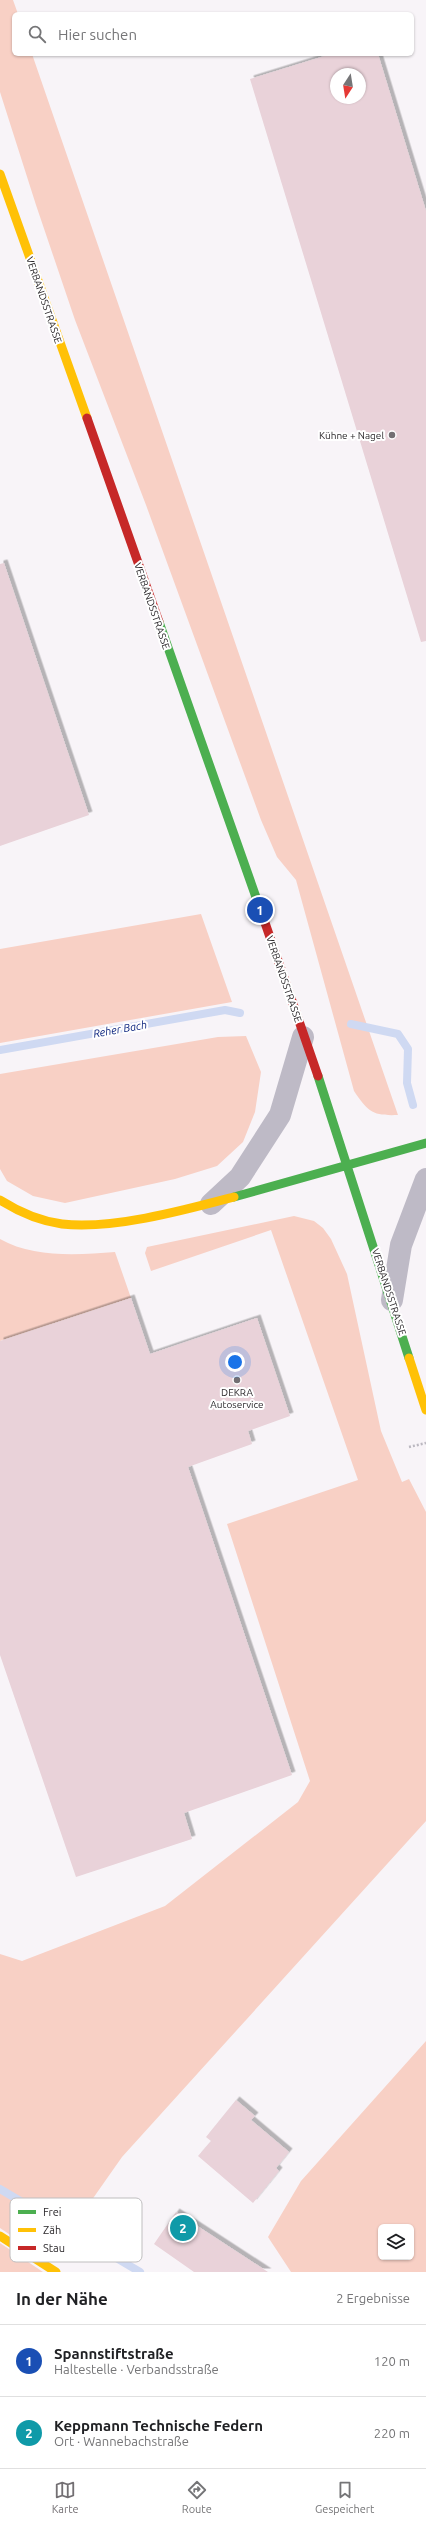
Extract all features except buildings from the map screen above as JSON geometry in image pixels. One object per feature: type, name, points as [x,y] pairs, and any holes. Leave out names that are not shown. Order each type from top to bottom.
[{"type":"main road","name":"VERBANDSSTRASSE","points":[[0,174],[347,1164],[392,1300],[426,1410]]},
{"type":"main road","points":[[0,1200],[14,1209],[46,1221],[82,1225],[120,1221],[211,1204],[347,1164],[426,1143]]},
{"type":"main road","points":[[0,2236],[10,2242]]},
{"type":"main road","points":[[40,2262],[56,2272]]},
{"type":"street","points":[[211,1204],[240,1177],[280,1115],[303,1037]]},
{"type":"street","points":[[392,1300],[401,1245],[426,1179]]},
{"type":"path","points":[[408,1447],[426,1443]]},
{"type":"shaded area","points":[[0,0],[13,0],[17,12],[12,12],[12,56],[33,56],[398,1115],[383,1115],[372,1111],[363,1104],[354,1091],[296,880],[277,857],[261,820],[146,505],[75,320],[0,92]]},
{"type":"shaded area","points":[[201,914],[232,1002],[0,1043],[0,949]]},
{"type":"shaded area","points":[[246,1036],[261,1072],[255,1112],[243,1142],[217,1166],[175,1179],[65,1203],[33,1196],[7,1181],[0,1169],[0,1074],[218,1037]]},
{"type":"shaded area","points":[[294,1216],[314,1221],[323,1228],[331,1239],[347,1274],[381,1431],[402,1482],[409,1479],[426,1512],[426,1821],[122,2157],[93,2198],[10,2198],[10,2235],[0,2228],[0,1954],[22,1961],[165,1906],[298,1802],[310,1781],[227,1524],[358,1480],[271,1230],[151,1271],[145,1253],[147,1247]]},
{"type":"shaded area","points":[[0,1239],[27,1249],[56,1254],[115,1252],[131,1298],[0,1341]]},
{"type":"shaded area","points":[[426,2041],[426,2272],[291,2272],[268,2237],[301,2181]]},
{"type":"shaded area","points":[[0,2243],[10,2250],[10,2262],[28,2262],[43,2272],[0,2272]]},
{"type":"waterway","name":"Reher Bach","points":[[0,1050],[225,1010],[240,1013]]},
{"type":"waterway","name":"Reher Bach","points":[[351,1024],[398,1034],[408,1049],[407,1083],[413,1105]]},
{"type":"waterway","points":[[0,2189],[15,2198]]},
{"type":"waterway","points":[[123,2262],[140,2272]]},
{"type":"traffic: fast","points":[[159,622],[263,917]]},
{"type":"traffic: fast","points":[[318,1076],[409,1358]]},
{"type":"traffic: fast","points":[[234,1197],[426,1143]]},
{"type":"traffic: slow","points":[[0,174],[87,418]]},
{"type":"traffic: slow","points":[[0,1200],[22,1212],[54,1223],[82,1225],[125,1222],[148,1218],[234,1197]]},
{"type":"traffic: slow","points":[[409,1358],[426,1410]]},
{"type":"traffic: slow","points":[[0,2236],[10,2242]]},
{"type":"traffic: slow","points":[[40,2262],[56,2272]]},
{"type":"traffic: jam","points":[[87,418],[159,622]]},
{"type":"traffic: jam","points":[[263,917],[318,1076]]},
{"type":"place","name":"Kühne + Nagel","points":[[392,435]]},
{"type":"place","name":"Spannstiftstraße","points":[[260,910]]},
{"type":"place","name":"DEKRA Autoservice","points":[[237,1380]]},
{"type":"place","name":"Keppmann Technische Federn","points":[[183,2228]]}]
